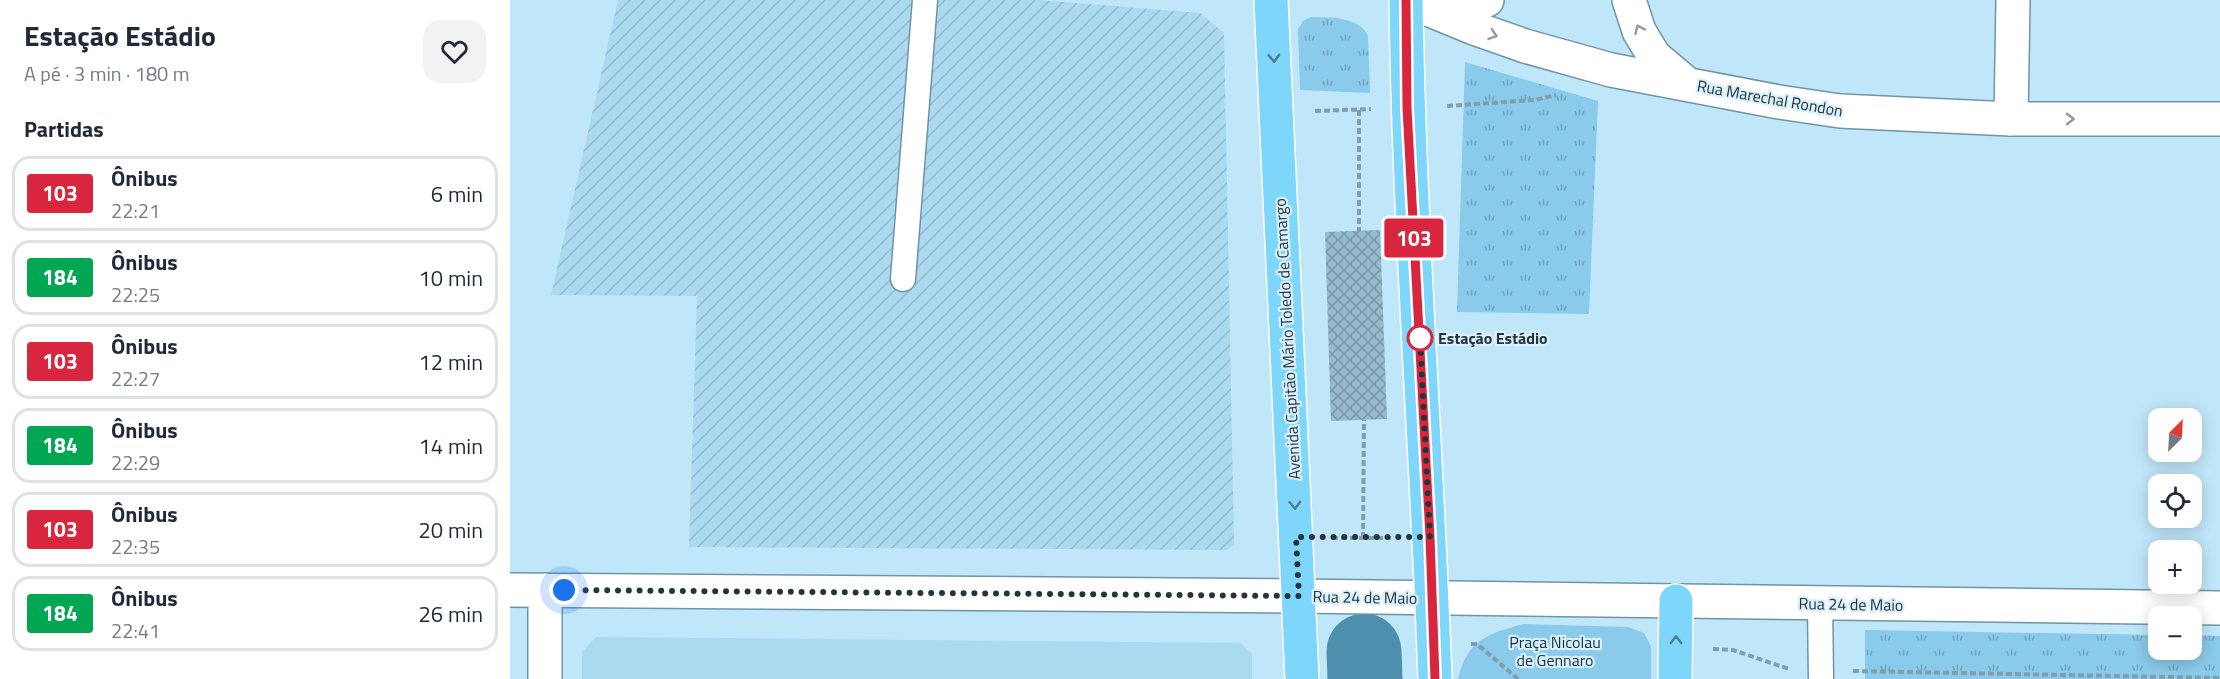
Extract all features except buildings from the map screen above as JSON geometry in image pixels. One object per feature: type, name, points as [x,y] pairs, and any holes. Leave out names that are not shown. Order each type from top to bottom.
[{"type":"main road","name":"Avenida Capitão Mário Toledo de Camargo","points":[[1271,0],[1302,679]]},
{"type":"main road","points":[[1406,0],[1407,108],[1433,598],[1435,679]]},
{"type":"main road","points":[[1676,601],[1676,664]]},
{"type":"street","name":"Rua Marechal Rondon","points":[[1406,0],[1474,28],[1611,70],[1779,102],[1840,111],[2011,118],[2220,119]]},
{"type":"street","points":[[1439,13],[1487,0]]},
{"type":"street","points":[[1629,0],[1639,31],[1654,56],[1686,83]]},
{"type":"street","points":[[2011,118],[2013,0]]},
{"type":"street","name":"Rua 24 de Maio","points":[[510,590],[1299,596],[2220,608]]},
{"type":"street","points":[[545,590],[545,679]]},
{"type":"lane","points":[[903,279],[925,0]]},
{"type":"lane","points":[[1820,603],[1821,675]]},
{"type":"path","points":[[1359,110],[1359,231]]},
{"type":"path","points":[[1362,538],[1364,420]]},
{"type":"path","points":[[1296,537],[1430,537]]},
{"type":"path","points":[[1477,644],[1518,679]]},
{"type":"path","points":[[1676,664],[1733,650],[1786,669],[1821,675],[2220,678]]},
{"type":"shaded area","points":[[618,0],[1039,0],[1200,13],[1224,33],[1234,544],[1228,550],[689,547],[697,296],[551,295]]},
{"type":"shaded area","points":[[596,637],[1241,643],[1252,654],[1252,679],[582,679],[582,652]]},
{"type":"green space","points":[[1311,17],[1344,19],[1359,25],[1364,30],[1368,36],[1370,93],[1300,90],[1298,29],[1303,21]]},
{"type":"green space","points":[[1465,62],[1598,101],[1589,314],[1457,312]]},
{"type":"green space","name":"Praça Nicolau de Gennaro","points":[[1523,624],[1628,627],[1644,633],[1651,646],[1651,679],[1458,679],[1467,655],[1480,641],[1499,631]]},
{"type":"green space","points":[[1865,630],[2148,635],[2148,660],[2202,660],[2202,635],[2220,636],[2220,679],[1865,679]]},
{"type":"waterway","points":[[1364,651],[1365,679]]},
{"type":"bus line","name":"103","points":[[1406,0],[1407,108],[1430,537],[1435,679]]},
{"type":"place","name":"Estação Estádio","points":[[1420,338]]},
{"type":"route","points":[[564,590],[1299,596],[1296,537],[1430,537],[1420,338]]}]
